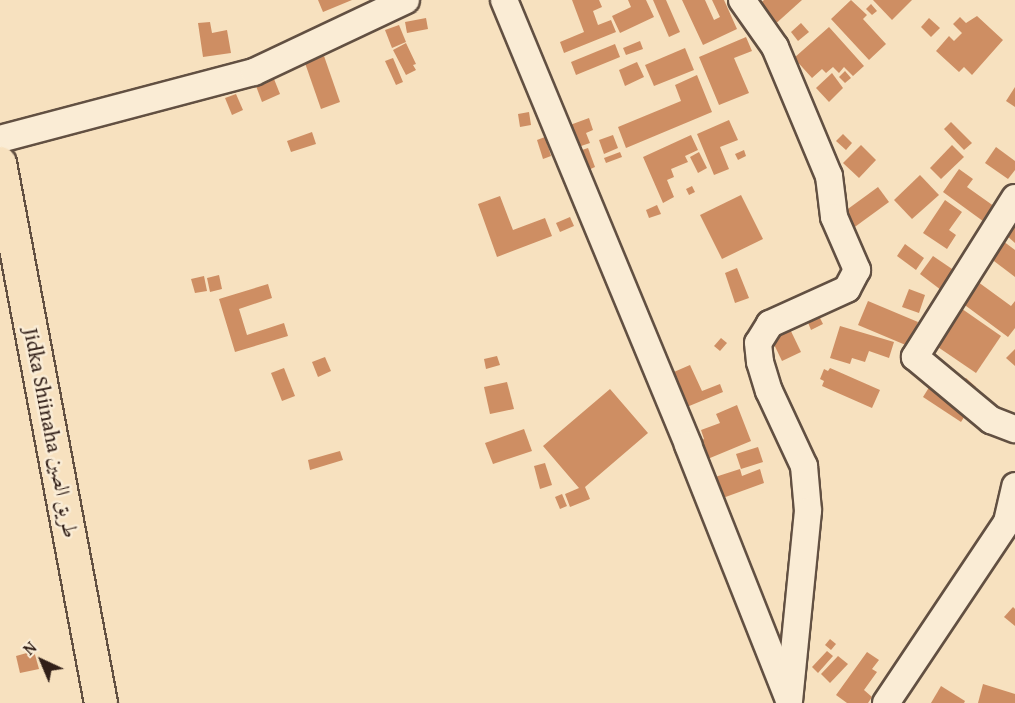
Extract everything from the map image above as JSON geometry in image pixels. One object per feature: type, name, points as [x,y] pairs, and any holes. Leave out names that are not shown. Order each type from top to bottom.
[{"type":"main road","name":"Jidka Shiinaha طريق الصين","points":[[0,163],[101,703]]},
{"type":"street","points":[[0,139],[254,72],[406,0]]},
{"type":"street","points":[[504,0],[688,445],[789,702]]},
{"type":"street","points":[[742,0],[775,47],[829,176],[834,217],[856,270],[846,289],[770,324],[758,343],[760,362],[769,392],[804,465],[808,511],[789,702]]},
{"type":"street","points":[[1015,198],[915,357],[991,420],[1015,429]]},
{"type":"street","points":[[886,703],[1006,522],[1015,486]]},
{"type":"building","points":[[318,0],[352,0],[323,12]]},
{"type":"building","points":[[572,0],[599,0],[602,7],[593,11],[598,25],[611,20],[616,32],[564,53],[560,42],[584,32]]},
{"type":"building","points":[[628,0],[646,0],[654,17],[620,33],[612,16],[631,7]]},
{"type":"building","points":[[653,0],[666,0],[680,32],[669,37]]},
{"type":"building","points":[[682,0],[705,0],[714,20],[720,17],[712,0],[724,0],[737,29],[703,45]]},
{"type":"building","points":[[764,0],[802,0],[772,27],[755,8]]},
{"type":"building","points":[[851,0],[867,15],[863,19],[886,44],[869,60],[831,19]]},
{"type":"building","points":[[873,0],[912,0],[892,20]]},
{"type":"building","points":[[871,4],[877,11],[872,15],[866,9]]},
{"type":"building","points":[[977,16],[1003,40],[972,75],[964,67],[959,72],[936,51],[949,36],[954,41],[962,33],[953,24],[960,17],[966,23]]},
{"type":"building","points":[[426,18],[428,29],[407,33],[405,22]]},
{"type":"building","points":[[929,18],[940,28],[931,37],[921,27]]},
{"type":"building","points":[[210,22],[212,33],[227,30],[231,53],[203,57],[198,23]]},
{"type":"building","points":[[801,23],[809,32],[798,41],[791,32]]},
{"type":"building","points":[[399,25],[406,42],[392,48],[385,30]]},
{"type":"building","points":[[829,27],[864,66],[853,76],[844,67],[839,73],[833,67],[826,73],[822,69],[812,78],[794,58]]},
{"type":"building","points":[[746,37],[752,51],[734,58],[749,93],[719,105],[699,57]]},
{"type":"building","points":[[640,41],[643,49],[626,55],[623,48]]},
{"type":"building","points":[[406,43],[416,64],[413,65],[416,70],[406,75],[393,50]]},
{"type":"building","points":[[615,44],[620,57],[576,75],[571,62]]},
{"type":"building","points":[[685,48],[694,70],[654,86],[645,65]]},
{"type":"building","points":[[324,56],[340,102],[321,109],[305,63]]},
{"type":"building","points":[[393,58],[403,82],[396,85],[385,61]]},
{"type":"building","points":[[637,62],[644,77],[625,86],[619,70]]},
{"type":"building","points":[[845,71],[851,78],[845,83],[839,77]]},
{"type":"building","points":[[832,73],[843,88],[829,102],[816,88]]},
{"type":"building","points":[[697,75],[712,112],[626,148],[618,127],[681,101],[675,85]]},
{"type":"building","points":[[274,79],[280,94],[262,102],[256,86]]},
{"type":"building","points":[[1015,87],[1015,107],[1006,101]]},
{"type":"building","points":[[236,94],[243,110],[232,115],[225,98]]},
{"type":"building","points":[[529,112],[531,125],[520,127],[518,114]]},
{"type":"building","points":[[589,118],[593,130],[586,133],[590,143],[578,147],[570,125]]},
{"type":"building","points":[[729,120],[738,140],[720,147],[729,169],[714,175],[697,134]]},
{"type":"building","points":[[951,122],[972,143],[964,150],[944,129]]},
{"type":"building","points":[[312,132],[316,144],[291,152],[287,141]]},
{"type":"building","points":[[843,134],[852,143],[846,150],[836,141]]},
{"type":"building","points":[[613,135],[618,148],[604,154],[599,140]]},
{"type":"building","points":[[691,135],[698,150],[685,156],[688,162],[671,169],[674,177],[667,180],[674,197],[663,203],[643,157]]},
{"type":"building","points":[[545,137],[551,156],[543,159],[537,140]]},
{"type":"building","points":[[861,145],[876,160],[859,178],[843,163]]},
{"type":"building","points":[[952,145],[964,157],[941,179],[930,168]]},
{"type":"building","points":[[996,147],[1015,161],[1015,170],[1008,179],[985,163]]},
{"type":"building","points":[[588,148],[595,167],[586,171],[579,151]]},
{"type":"building","points":[[744,150],[746,156],[738,160],[735,154]]},
{"type":"building","points":[[620,152],[622,157],[606,163],[604,158]]},
{"type":"building","points":[[699,152],[707,168],[698,173],[690,157]]},
{"type":"building","points":[[959,169],[973,179],[967,187],[998,209],[987,224],[943,192]]},
{"type":"building","points":[[920,175],[939,195],[912,219],[894,200]]},
{"type":"building","points":[[692,186],[695,192],[689,195],[686,189]]},
{"type":"building","points":[[878,187],[889,202],[852,229],[841,214]]},
{"type":"building","points":[[741,195],[763,239],[722,259],[700,215]]},
{"type":"building","points":[[500,196],[513,230],[545,218],[552,236],[497,257],[478,204]]},
{"type":"building","points":[[945,200],[962,212],[949,230],[956,235],[947,249],[923,233]]},
{"type":"building","points":[[657,205],[661,214],[649,218],[646,210]]},
{"type":"building","points":[[570,217],[574,226],[560,232],[556,223]]},
{"type":"building","points":[[1015,224],[1015,243],[1006,235]]},
{"type":"building","points":[[1003,241],[1015,250],[1015,277],[990,258]]},
{"type":"building","points":[[905,244],[924,258],[916,270],[897,256]]},
{"type":"building","points":[[933,256],[955,271],[941,290],[920,274]]},
{"type":"building","points":[[737,268],[749,298],[735,303],[725,273]]},
{"type":"building","points":[[219,275],[222,289],[210,292],[207,278]]},
{"type":"building","points":[[204,276],[207,291],[195,293],[191,279]]},
{"type":"building","points":[[974,279],[1011,306],[1015,301],[1015,328],[1008,337],[958,300]]},
{"type":"building","points":[[268,284],[272,298],[239,309],[247,335],[284,323],[288,336],[235,352],[219,299]]},
{"type":"building","points":[[909,289],[925,295],[919,313],[902,307]]},
{"type":"building","points":[[868,301],[918,322],[908,346],[858,325]]},
{"type":"building","points":[[955,304],[1001,336],[976,373],[929,341]]},
{"type":"building","points":[[818,314],[823,324],[811,330],[807,320]]},
{"type":"building","points":[[788,325],[801,352],[782,361],[769,334]]},
{"type":"building","points":[[840,326],[894,342],[889,358],[869,351],[865,362],[852,358],[850,364],[830,358]]},
{"type":"building","points":[[721,338],[727,343],[720,351],[714,346]]},
{"type":"building","points":[[1015,349],[1015,366],[1006,358]]},
{"type":"building","points":[[497,356],[500,365],[486,369],[484,359]]},
{"type":"building","points":[[325,357],[331,371],[318,377],[312,362]]},
{"type":"building","points":[[690,365],[702,391],[720,384],[723,392],[682,409],[667,375]]},
{"type":"building","points":[[284,368],[295,396],[282,401],[271,373]]},
{"type":"building","points":[[830,368],[880,390],[872,408],[822,386],[824,381],[820,379],[824,369],[828,371]]},
{"type":"building","points":[[966,378],[976,387],[970,394],[959,385]]},
{"type":"building","points":[[933,381],[971,406],[961,422],[923,397]]},
{"type":"building","points":[[507,382],[514,409],[490,414],[484,387]]},
{"type":"building","points":[[610,389],[648,433],[585,487],[590,499],[570,507],[565,494],[579,488],[543,446]]},
{"type":"building","points":[[737,405],[751,441],[698,463],[690,445],[704,439],[701,430],[720,423],[716,414]]},
{"type":"building","points":[[524,429],[532,451],[493,464],[485,443]]},
{"type":"building","points":[[758,447],[763,462],[741,469],[736,454]]},
{"type":"building","points":[[340,451],[343,460],[310,470],[308,460]]},
{"type":"building","points":[[545,463],[552,485],[540,489],[534,466]]},
{"type":"building","points":[[740,469],[742,476],[760,469],[764,483],[720,499],[712,478]]},
{"type":"building","points":[[562,494],[567,506],[560,509],[555,497]]},
{"type":"building","points":[[1013,607],[1015,609],[1015,626],[1004,617]]},
{"type":"building","points":[[830,639],[836,644],[831,650],[825,645]]},
{"type":"building","points":[[34,651],[39,669],[20,673],[16,656]]},
{"type":"building","points":[[827,651],[833,656],[818,673],[812,667]]},
{"type":"building","points":[[867,652],[879,660],[872,669],[877,672],[864,690],[872,697],[868,703],[847,703],[836,695]]},
{"type":"building","points":[[838,656],[848,664],[830,683],[821,674]]},
{"type":"building","points":[[983,684],[1015,694],[1015,703],[978,703]]},
{"type":"building","points":[[941,686],[965,701],[964,703],[931,703]]}]
